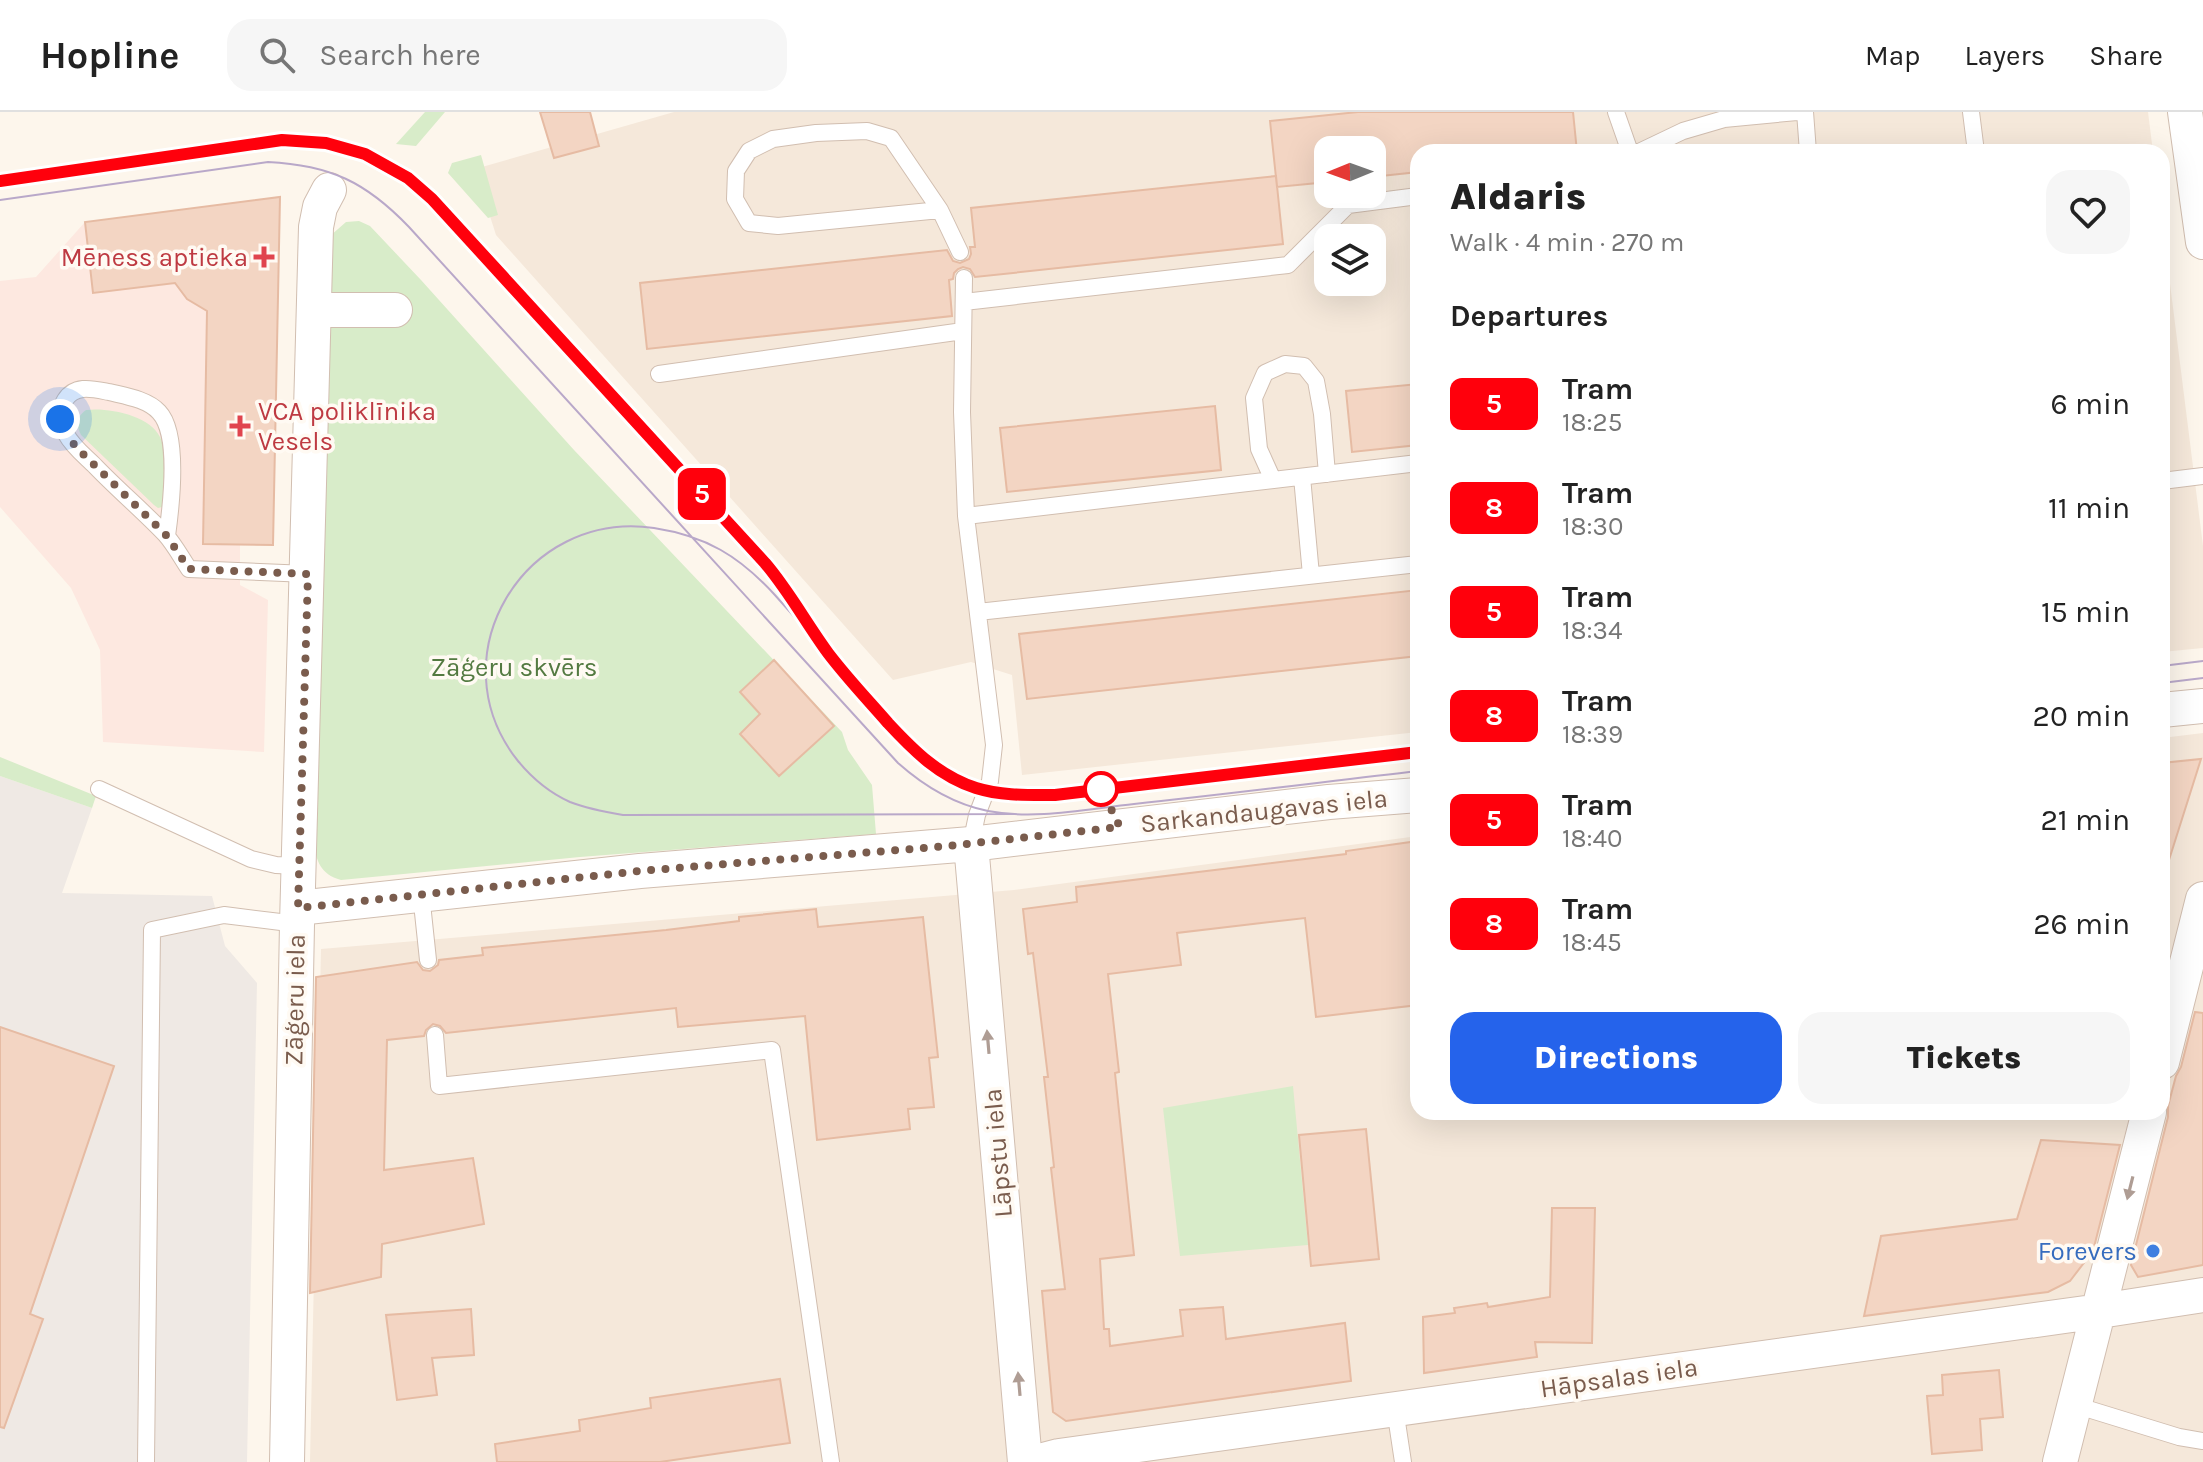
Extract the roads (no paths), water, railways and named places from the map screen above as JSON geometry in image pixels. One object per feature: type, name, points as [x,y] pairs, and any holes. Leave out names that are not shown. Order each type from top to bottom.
[{"type":"street","points":[[2185,112],[2203,242]]},
{"type":"street","name":"Zāģeru iela","points":[[287,1462],[298,866],[316,227],[320,207],[329,190]]},
{"type":"street","points":[[314,310],[395,310]]},
{"type":"street","points":[[2170,709],[2203,706]]},
{"type":"street","name":"Sarkandaugavas iela","points":[[297,916],[421,894],[640,871],[971,844],[1329,802],[1410,796]]},
{"type":"street","name":"Lāpstu iela","points":[[971,844],[1025,1462]]},
{"type":"street","points":[[2170,1030],[2203,899]]},
{"type":"street","points":[[2060,1462],[2147,1120]]},
{"type":"street","name":"Hāpsalas iela","points":[[1036,1462],[1059,1456],[2203,1295]]},
{"type":"lane","points":[[1616,112],[1627,144]]},
{"type":"lane","points":[[1656,144],[1683,131],[1724,119],[1797,112]]},
{"type":"lane","points":[[1805,112],[1807,144]]},
{"type":"lane","points":[[1971,112],[1975,144]]},
{"type":"lane","points":[[940,210],[778,226],[749,223],[735,199],[736,171],[749,151],[773,139],[867,131],[891,138],[940,210],[960,252]]},
{"type":"lane","points":[[964,302],[1288,265],[1348,205],[1410,197]]},
{"type":"lane","points":[[964,278],[962,412],[966,516],[994,745],[990,781],[977,815],[971,844]]},
{"type":"lane","points":[[659,374],[963,331]]},
{"type":"lane","points":[[1273,480],[1259,449],[1254,398],[1265,373],[1285,364],[1304,366],[1316,381],[1327,474]]},
{"type":"lane","points":[[167,536],[172,442],[168,425],[160,412],[148,403],[117,394],[82,388],[73,391],[61,410],[60,419],[65,433],[98,470],[167,536],[189,569],[308,574]]},
{"type":"lane","points":[[966,516],[1410,464]]},
{"type":"lane","points":[[2170,480],[2203,476]]},
{"type":"lane","points":[[1302,477],[1311,575]]},
{"type":"lane","points":[[978,612],[1410,565]]},
{"type":"lane","points":[[99,789],[251,859],[298,866]]},
{"type":"lane","points":[[421,894],[428,960]]},
{"type":"lane","points":[[146,1462],[152,930],[224,915],[297,916]]},
{"type":"lane","points":[[435,1035],[439,1086],[772,1050],[831,1462]]},
{"type":"lane","points":[[2075,1405],[2179,1437],[2203,1441]]},
{"type":"lane","points":[[1395,1409],[1403,1462]]},
{"type":"tram line","points":[[0,181],[282,140],[345,148],[381,163],[432,199],[765,563],[798,607]]},
{"type":"tram line","name":"5","points":[[0,181],[282,140],[305,140],[344,147],[365,154],[408,178],[484,254],[765,563],[846,676],[913,750],[945,774],[976,788],[1024,796],[1055,795],[1410,753]]},
{"type":"tram line","points":[[0,200],[268,162],[329,172],[362,187],[409,227],[898,763],[929,787],[963,804],[1006,813],[1061,813],[1410,772]]},
{"type":"tram line","points":[[1014,814],[623,815],[570,802],[542,784],[518,761],[495,720],[486,678],[490,637],[506,598],[532,566],[566,542],[607,528],[654,528],[706,542],[748,569],[913,750],[959,781],[988,790],[1024,796],[1055,795],[1410,753]]},
{"type":"tram line","points":[[2170,665],[2203,661]]},
{"type":"tram line","points":[[2170,682],[2203,678]]},
{"type":"place","name":"Mēness aptieka","points":[[264,257]]},
{"type":"place","name":"VCA poliklīnika Vesels","points":[[240,426]]},
{"type":"place","name":"Forevers","points":[[2153,1251]]},
{"type":"park label","name":"Zāģeru skvērs","points":[[514,667]]}]
